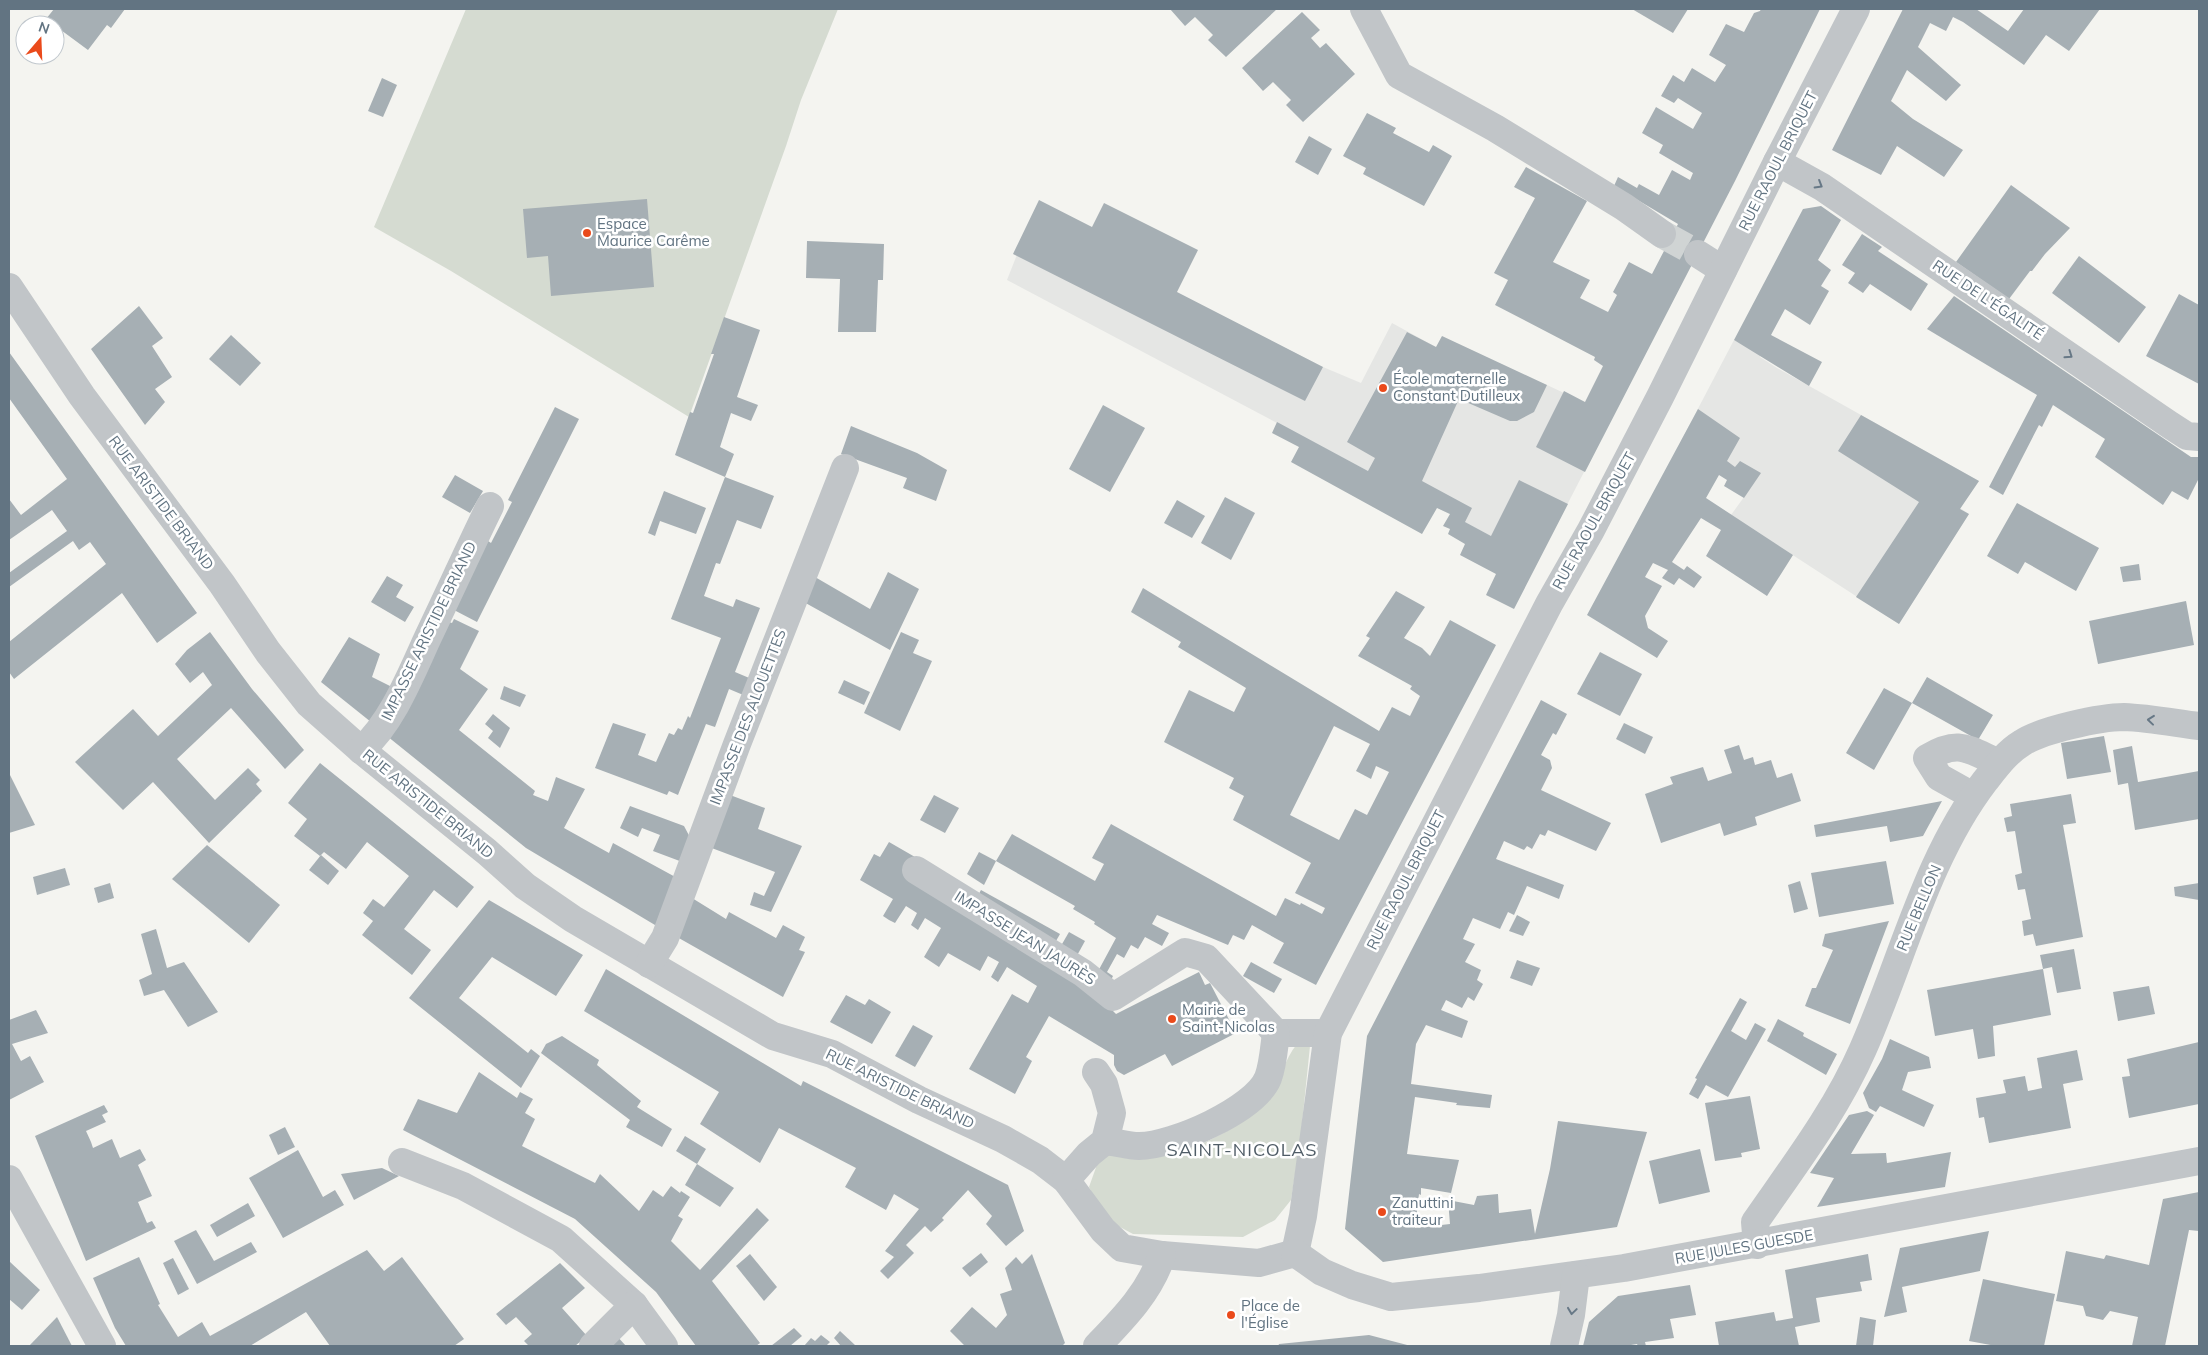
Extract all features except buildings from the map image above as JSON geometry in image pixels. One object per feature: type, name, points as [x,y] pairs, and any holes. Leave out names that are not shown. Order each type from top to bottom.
[{"type":"street","points":[[1364,9],[1399,75],[1495,128],[1624,207],[1662,234]]},
{"type":"street","name":"RUE RAOUL BRIQUET","points":[[1295,1253],[1303,1216],[1328,1033],[1549,604],[1591,530],[1660,397],[1777,162],[1856,9]]},
{"type":"street","name":"RUE DE L'ÉGALITÉ","points":[[1777,162],[1822,186],[2170,425],[2187,436],[2199,437]]},
{"type":"street","points":[[1698,254],[1723,270]]},
{"type":"street","name":"RUE ARISTIDE BRIAND","points":[[9,287],[82,396],[222,584],[268,652],[309,704],[361,750],[487,852],[525,886],[572,919],[773,1036],[832,1054],[919,1100],[1003,1139],[1040,1160],[1066,1180],[1104,1230],[1122,1248],[1162,1255],[1259,1263],[1295,1253]]},
{"type":"street","name":"IMPASSE DES ALOUETTES","points":[[650,964],[665,938],[674,915],[737,744],[844,468]]},
{"type":"street","name":"IMPASSE ARISTIDE BRIAND","points":[[361,750],[383,726],[490,506]]},
{"type":"street","name":"RUE BELLON","points":[[1758,1245],[1755,1222],[1844,1087],[1864,1048],[1902,948],[1957,824],[1973,796],[1999,763],[2022,743],[2058,728],[2123,717],[2199,726]]},
{"type":"street","points":[[1973,796],[1939,777],[1927,758],[1944,748],[1961,747],[1999,763]]},
{"type":"street","name":"IMPASSE JEAN JAURÈS","points":[[916,870],[1083,973],[1113,997],[1185,952],[1206,958],[1276,1033]]},
{"type":"street","points":[[1105,1141],[1139,1146],[1156,1144],[1200,1129],[1242,1108],[1267,1080],[1276,1033],[1328,1033]]},
{"type":"street","points":[[1066,1180],[1088,1154],[1105,1141],[1112,1112],[1104,1084],[1096,1072]]},
{"type":"street","name":"RUE JULES GUESDE","points":[[1295,1253],[1322,1272],[1352,1286],[1391,1297],[1480,1288],[1576,1275],[1758,1245],[2199,1161]]},
{"type":"street","points":[[402,1162],[463,1186],[561,1239],[634,1305],[664,1346]]},
{"type":"street","points":[[9,1179],[102,1346]]},
{"type":"street","points":[[1097,1346],[1132,1308],[1156,1274],[1162,1255]]},
{"type":"street","points":[[1564,1346],[1572,1315],[1576,1275]]},
{"type":"street","points":[[593,1346],[634,1305]]},
{"type":"shaded area","points":[[466,9],[838,9],[801,100],[689,417],[451,271],[374,227]]},
{"type":"shaded area","name":"École maternelle Constant Dutilleux","points":[[1031,219],[1323,367],[1361,383],[1392,323],[1436,347],[1547,385],[1613,416],[1538,561],[1007,280]]},
{"type":"shaded area","points":[[1734,340],[1761,355],[1760,357],[1777,368],[1979,481],[1960,508],[1969,514],[1899,624],[1731,515],[1752,486],[1681,441]]},
{"type":"shaded area","points":[[1297,1044],[1310,1046],[1300,1143],[1291,1200],[1275,1220],[1243,1237],[1133,1234],[1105,1219],[1089,1187],[1099,1159],[1110,1154],[1127,1158],[1145,1159],[1165,1156],[1204,1143],[1222,1134],[1239,1124],[1267,1102],[1288,1058]]},
{"type":"tunnel","points":[[1662,234],[1698,254]]},
{"type":"place","name":"Espace Maurice Carême","points":[[587,233]]},
{"type":"place","name":"École maternelle Constant Dutilleux","points":[[1383,388]]},
{"type":"place","name":"Mairie de Saint-Nicolas","points":[[1172,1019]]},
{"type":"place","name":"Zanuttini traiteur","points":[[1382,1212]]},
{"type":"place","name":"Place de l'Église","points":[[1231,1315]]},
{"type":"district","name":"SAINT-NICOLAS","points":[[1242,1150]]}]
